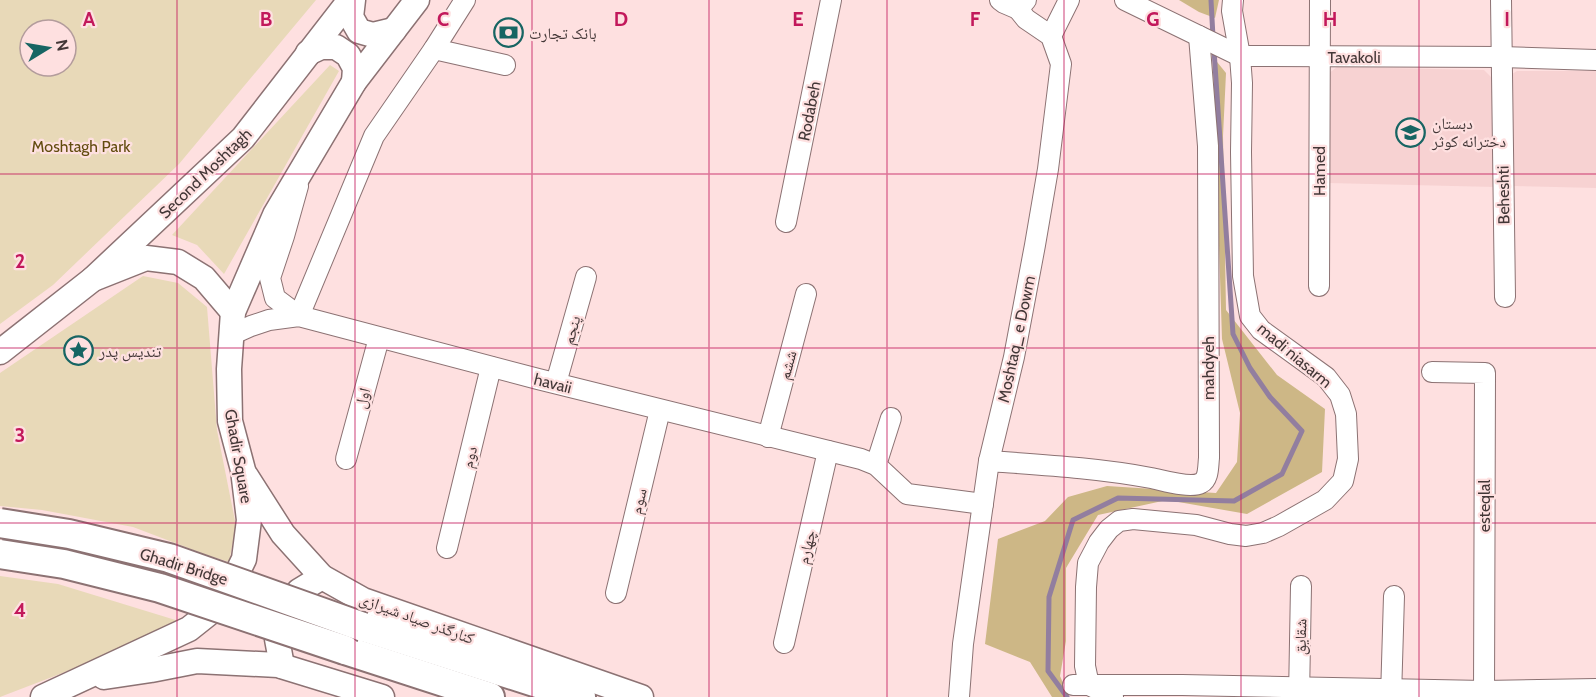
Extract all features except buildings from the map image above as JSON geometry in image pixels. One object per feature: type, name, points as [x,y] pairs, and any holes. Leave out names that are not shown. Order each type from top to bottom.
[{"type":"highway","name":"Ghadir Bridge","points":[[0,523],[69,534],[169,558],[363,627],[581,697]]},
{"type":"highway","name":"Ghadir Bridge","points":[[0,554],[64,564],[159,588],[490,697]]},
{"type":"main road","points":[[352,0],[351,17],[359,31],[373,35],[394,30]]},
{"type":"main road","name":"Second Moshtagh","points":[[93,279],[243,138],[352,0]]},
{"type":"main road","points":[[232,324],[275,215],[354,82],[417,0]]},
{"type":"main road","points":[[308,53],[321,46],[336,47],[348,55],[355,68],[354,82]]},
{"type":"main road","points":[[0,352],[93,279],[146,258],[178,262],[204,278],[232,324]]},
{"type":"main road","name":"Ghadir Square","points":[[43,697],[69,688],[189,628],[223,602],[244,559],[249,520],[243,470],[230,421],[229,369],[232,324]]},
{"type":"main road","name":"کنارگذر صیاد شیرازی","points":[[243,470],[283,534],[322,577],[363,600],[641,697]]},
{"type":"main road","points":[[282,666],[277,639],[283,613],[299,591],[322,577]]},
{"type":"main road","points":[[69,688],[197,661],[282,666],[382,697]]},
{"type":"street","points":[[304,166],[270,278],[275,298],[299,316],[374,136],[465,0]]},
{"type":"street","name":"Rodabeh","points":[[786,222],[831,0]]},
{"type":"street","points":[[1000,0],[1004,3],[1022,4],[1026,19],[1051,36],[1069,0]]},
{"type":"street","name":"Tavakoli","points":[[1125,0],[1240,56],[1501,57],[1596,60]]},
{"type":"street","name":"madi niasarm","points":[[1081,685],[1085,666],[1088,563],[1109,529],[1119,521],[1133,519],[1196,525],[1246,536],[1263,533],[1325,500],[1343,481],[1348,459],[1346,414],[1340,395],[1326,377],[1262,330],[1250,316],[1243,276],[1242,82],[1232,11],[1233,0]]},
{"type":"street","name":"Hamed","points":[[1319,286],[1318,57],[1320,0]]},
{"type":"street","name":"Beheshti","points":[[1502,0],[1505,297]]},
{"type":"street","name":"Moshtaq_ e Dowm","points":[[959,697],[963,644],[990,461],[1014,357],[1048,169],[1061,63],[1051,36]]},
{"type":"street","name":"mahdyeh","points":[[990,461],[1060,466],[1190,485],[1200,484],[1205,480],[1209,458],[1208,146],[1199,36]]},
{"type":"street","points":[[434,49],[505,65]]},
{"type":"street","name":"پنجم","points":[[556,383],[585,277]]},
{"type":"street","name":"ششم","points":[[768,437],[806,294]]},
{"type":"street","name":"havaii","points":[[232,324],[250,326],[269,320],[299,316],[491,367],[861,459],[876,465],[907,494],[983,504]]},
{"type":"street","name":"اول","points":[[346,459],[379,338]]},
{"type":"street","name":"دوم","points":[[447,548],[491,367]]},
{"type":"street","name":"esteqlal","points":[[1432,372],[1485,373],[1484,694]]},
{"type":"street","name":"سوم","points":[[616,593],[660,410]]},
{"type":"street","points":[[876,465],[891,418]]},
{"type":"street","name":"چهارم","points":[[784,644],[828,451]]},
{"type":"street","name":"شقایق","points":[[1299,692],[1301,586]]},
{"type":"street","points":[[1391,693],[1394,596]]},
{"type":"street","points":[[1081,685],[1182,685],[1299,692],[1484,694],[1596,689]]},
{"type":"street","points":[[1081,685],[1113,697]]},
{"type":"shaded area","points":[[1179,0],[1219,0],[1215,18],[1199,12]]},
{"type":"shaded area","points":[[1213,57],[1226,73],[1223,136],[1226,310],[1277,375],[1325,409],[1322,472],[1247,514],[1167,500],[1098,515],[1066,568],[1066,641],[1060,676],[1069,697],[1052,697],[1030,662],[985,644],[998,539],[1045,521],[1068,497],[1107,486],[1216,493],[1237,462],[1240,413],[1222,339]]},
{"type":"shaded area","name":"دبستان دخترانه کوثر","points":[[1337,67],[1484,70],[1494,80],[1495,187],[1328,183],[1328,74]]},
{"type":"shaded area","points":[[1517,71],[1596,71],[1596,188],[1512,186],[1512,74]]},
{"type":"green space","name":"Moshtagh Park","points":[[0,0],[316,0],[179,164],[53,285],[0,324]]},
{"type":"green space","points":[[330,65],[339,71],[224,274],[197,245],[172,235]]},
{"type":"green space","points":[[143,276],[178,283],[207,307],[217,430],[236,526],[229,562],[133,527],[42,510],[0,506],[0,373]]},
{"type":"green space","points":[[0,576],[58,584],[182,622],[0,697]]},
{"type":"waterway","points":[[1211,0],[1213,37]]},
{"type":"waterway","points":[[1067,697],[1048,671],[1049,597],[1073,520],[1118,498],[1234,501],[1282,474],[1302,431],[1270,397],[1250,368],[1233,334],[1214,50]]},
{"type":"place","name":"بانک تجارت","points":[[508,33]]},
{"type":"place","name":"دبستان دخترانه کوثر","points":[[1411,132]]},
{"type":"place","name":"تندیس پدر","points":[[78,351]]}]
